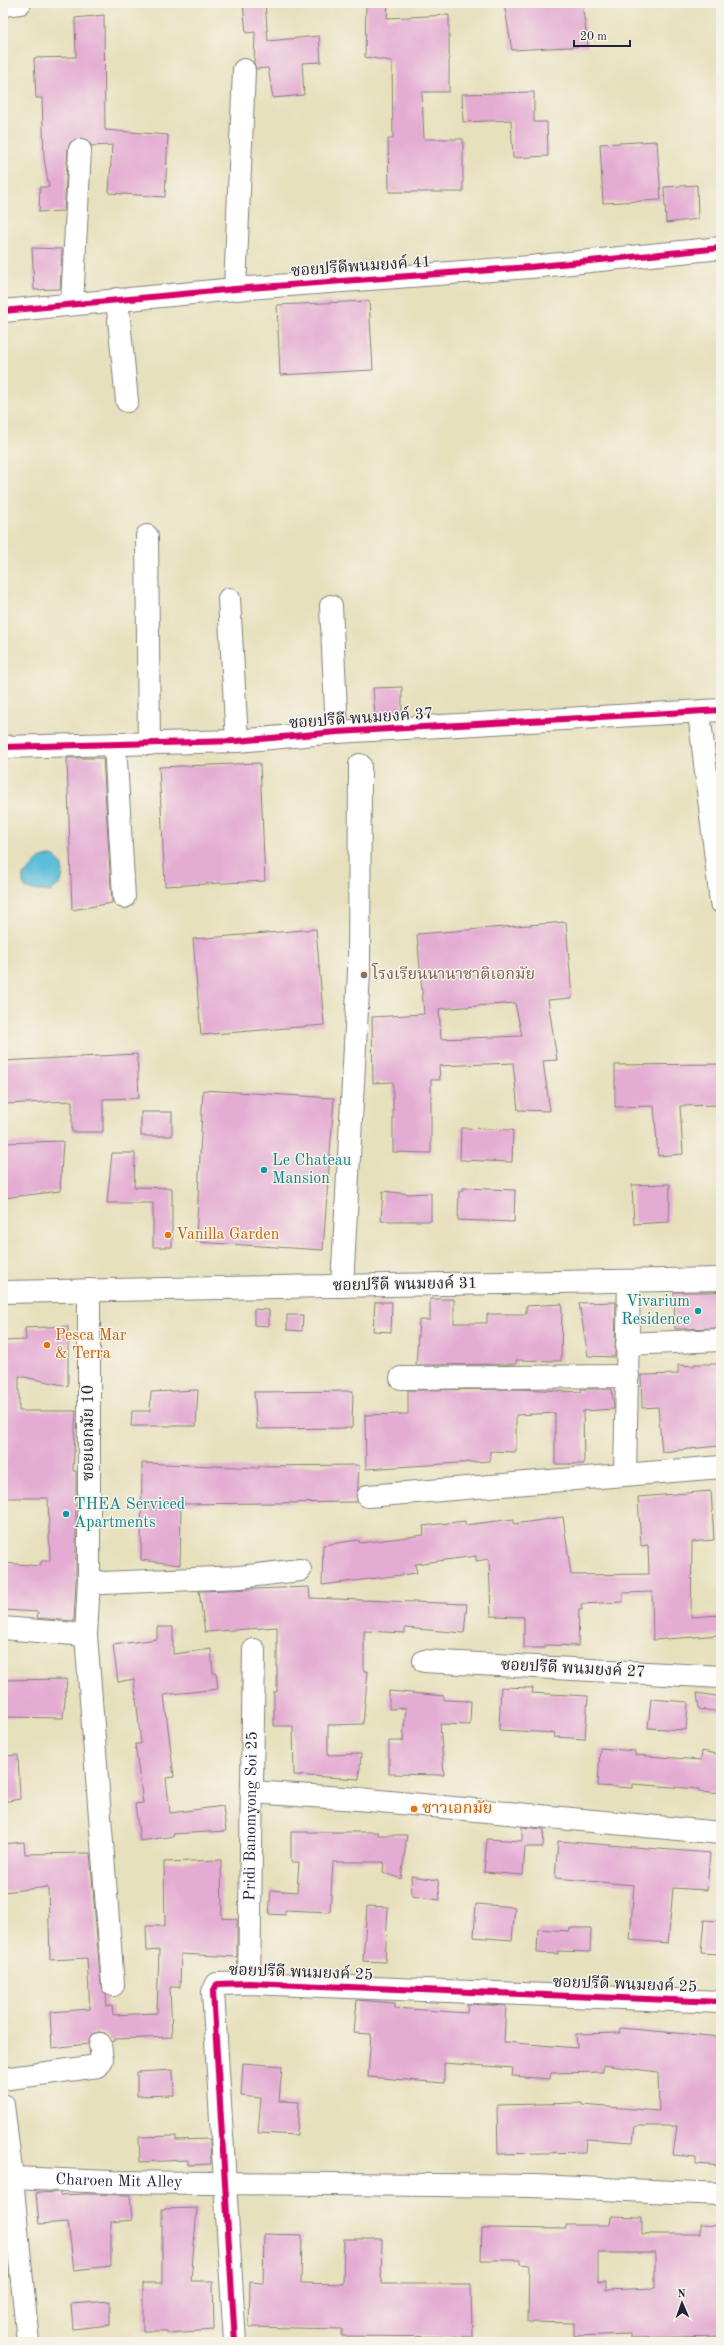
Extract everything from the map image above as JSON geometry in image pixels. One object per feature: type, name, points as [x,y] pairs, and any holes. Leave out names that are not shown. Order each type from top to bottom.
[{"type":"street","points":[[3,5],[20,3]]},
{"type":"street","points":[[235,289],[244,70]]},
{"type":"street","points":[[72,304],[80,150]]},
{"type":"street","name":"ซอยปรีดีพนมยงค์ 41","points":[[3,311],[235,289],[530,267],[721,248]]},
{"type":"street","points":[[117,299],[127,401]]},
{"type":"street","points":[[147,536],[149,744]]},
{"type":"street","points":[[229,599],[236,741]]},
{"type":"street","points":[[331,606],[337,732]]},
{"type":"street","name":"ซอยปรีดี พนมยงค์ 37","points":[[3,747],[236,741],[337,732],[721,710]]},
{"type":"street","points":[[699,712],[721,902]]},
{"type":"street","points":[[115,744],[124,897]]},
{"type":"street","points":[[342,1286],[358,972],[360,765]]},
{"type":"street","name":"ซอยปรีดี พนมยงค์ 31","points":[[3,1292],[721,1279]]},
{"type":"street","points":[[625,1474],[629,1280]]},
{"type":"street","name":"ซอยเอกมัย 10","points":[[89,1290],[89,1580],[86,1635],[113,1984]]},
{"type":"street","points":[[627,1344],[721,1340]]},
{"type":"street","points":[[401,1378],[628,1376]]},
{"type":"street","points":[[368,1496],[721,1467]]},
{"type":"street","points":[[89,1580],[103,1583],[232,1577],[300,1570]]},
{"type":"street","points":[[3,1628],[86,1635]]},
{"type":"street","name":"Pridi Banomyong Soi 25","points":[[249,1983],[254,1650]]},
{"type":"street","name":"ซอยปรีดี พนมยงค์ 27","points":[[424,1661],[721,1677]]},
{"type":"street","points":[[251,1792],[358,1799],[721,1833]]},
{"type":"street","name":"ซอยปรีดี พนมยงค์ 25","points":[[235,2342],[214,1986],[217,1984],[249,1983],[721,2002]]},
{"type":"street","points":[[3,2079],[98,2066],[102,2060],[100,2044]]},
{"type":"street","points":[[3,2105],[12,2178],[28,2342]]},
{"type":"street","name":"Charoen Mit Alley","points":[[12,2178],[225,2183]]},
{"type":"street","points":[[225,2183],[533,2186],[721,2194]]},
{"type":"water","points":[[52,856],[59,861],[62,868],[63,876],[60,884],[50,892],[26,889],[23,883],[23,875],[38,860]]},
{"type":"building","points":[[243,3],[265,3],[268,41],[319,36],[321,62],[302,63],[304,95],[273,98],[268,68],[256,69],[254,63],[255,32],[246,33]]},
{"type":"building","points":[[366,3],[388,3],[387,18],[449,15],[449,92],[422,92],[424,139],[463,139],[463,192],[389,192],[388,139],[393,139],[392,61],[365,57]]},
{"type":"building","points":[[504,3],[582,3],[588,46],[512,50]]},
{"type":"building","points":[[104,15],[105,130],[168,135],[165,197],[109,193],[112,145],[92,146],[87,140],[80,138],[70,143],[68,149],[64,211],[39,212],[40,187],[49,187],[44,158],[42,98],[36,98],[34,58],[76,57],[75,18]]},
{"type":"building","points":[[534,92],[534,122],[547,122],[548,156],[513,158],[511,120],[463,122],[462,94]]},
{"type":"building","points":[[657,141],[661,200],[603,203],[600,144]]},
{"type":"building","points":[[697,185],[698,219],[666,223],[664,187]]},
{"type":"building","points":[[32,248],[62,249],[60,289],[34,290]]},
{"type":"building","points":[[369,301],[373,370],[280,375],[277,305]]},
{"type":"building","points":[[402,687],[402,716],[375,717],[373,688]]},
{"type":"building","points":[[67,758],[103,758],[112,903],[72,910]]},
{"type":"building","points":[[260,763],[265,881],[165,886],[159,767]]},
{"type":"building","points":[[566,922],[572,998],[548,1000],[557,1060],[543,1061],[550,1111],[518,1110],[513,1063],[439,1066],[440,1080],[431,1080],[431,1153],[393,1152],[393,1082],[373,1083],[372,1017],[424,1014],[417,934]],"holes":[[[515,1003],[522,1036],[441,1039],[439,1009]]]},
{"type":"building","points":[[316,929],[324,1025],[201,1035],[193,939]]},
{"type":"building","points":[[137,1054],[139,1098],[103,1099],[103,1132],[72,1132],[72,1101],[3,1104],[3,1061]]},
{"type":"building","points":[[721,1064],[721,1105],[680,1106],[683,1154],[658,1156],[654,1106],[615,1107],[615,1065]]},
{"type":"building","name":"Le Chateau Mansion","points":[[203,1090],[334,1098],[323,1250],[196,1242]]},
{"type":"building","points":[[141,1112],[172,1112],[172,1136],[141,1136]]},
{"type":"building","points":[[461,1128],[513,1130],[512,1162],[460,1160]]},
{"type":"building","points":[[63,1141],[60,1191],[3,1198],[3,1143]]},
{"type":"building","points":[[112,1153],[135,1153],[134,1187],[172,1188],[172,1247],[153,1247],[153,1203],[107,1203]]},
{"type":"building","points":[[670,1184],[669,1222],[634,1224],[632,1185]]},
{"type":"building","points":[[463,1188],[515,1190],[514,1222],[458,1220],[459,1191],[463,1191]]},
{"type":"building","points":[[383,1191],[409,1194],[431,1193],[431,1221],[381,1221]]},
{"type":"building","name":"Vivarium Residence","points":[[674,1292],[721,1292],[721,1328],[675,1329]]},
{"type":"building","points":[[430,1299],[454,1299],[454,1323],[487,1323],[487,1314],[526,1314],[526,1306],[562,1304],[561,1361],[516,1360],[516,1364],[416,1365],[419,1320],[430,1320]]},
{"type":"building","points":[[375,1302],[392,1302],[391,1332],[373,1331]]},
{"type":"building","points":[[616,1302],[615,1357],[588,1356],[579,1303]]},
{"type":"building","points":[[254,1309],[269,1310],[269,1326],[254,1325]]},
{"type":"building","points":[[287,1315],[303,1315],[302,1331],[287,1330]]},
{"type":"building","points":[[68,1326],[68,1386],[19,1376],[19,1411],[76,1411],[73,1471],[76,1471],[76,1580],[74,1621],[37,1618],[38,1612],[3,1610],[3,1563],[41,1566],[41,1561],[50,1561],[48,1498],[3,1498],[3,1341],[26,1340],[25,1328]]},
{"type":"building","points":[[694,1364],[721,1364],[718,1446],[662,1452],[658,1407],[642,1408],[641,1375],[678,1374],[678,1365],[694,1366]]},
{"type":"building","points":[[519,1389],[581,1392],[581,1389],[612,1389],[614,1409],[583,1411],[584,1464],[555,1464],[555,1413],[516,1415],[516,1452],[490,1451],[490,1461],[366,1469],[365,1415],[408,1414],[408,1390]]},
{"type":"building","points":[[198,1390],[196,1426],[131,1426],[132,1411],[150,1411],[151,1392]]},
{"type":"building","points":[[353,1391],[352,1428],[257,1429],[254,1392]]},
{"type":"building","points":[[142,1463],[259,1468],[259,1466],[359,1465],[357,1502],[181,1504],[180,1565],[141,1560]]},
{"type":"building","points":[[711,1491],[714,1540],[692,1542],[691,1617],[721,1615],[721,1635],[653,1640],[652,1592],[623,1593],[623,1602],[581,1604],[582,1610],[579,1610],[578,1646],[545,1645],[545,1648],[524,1648],[524,1617],[491,1616],[489,1559],[476,1561],[476,1556],[415,1564],[417,1573],[322,1585],[323,1545],[359,1540],[360,1543],[424,1535],[423,1526],[465,1521],[465,1525],[514,1519],[514,1524],[563,1517],[571,1575],[649,1574],[648,1545],[641,1546],[638,1497]]},
{"type":"building","points":[[309,1587],[310,1598],[467,1604],[464,1633],[405,1628],[405,1633],[364,1631],[364,1671],[368,1671],[363,1724],[328,1725],[328,1755],[361,1754],[359,1779],[294,1775],[293,1726],[274,1726],[274,1692],[277,1692],[277,1627],[205,1632],[199,1591]]},
{"type":"building","points":[[157,1627],[173,1627],[173,1654],[211,1649],[213,1673],[216,1673],[218,1689],[164,1695],[174,1777],[166,1778],[170,1813],[223,1806],[226,1831],[173,1834],[174,1836],[140,1841],[135,1804],[143,1803],[135,1744],[141,1744],[134,1679],[118,1682],[113,1645],[157,1639]]},
{"type":"building","points":[[67,1679],[63,1718],[3,1717],[3,1680]]},
{"type":"building","points":[[501,1687],[533,1688],[532,1693],[588,1696],[585,1739],[554,1737],[555,1733],[499,1730]]},
{"type":"building","points":[[389,1691],[444,1696],[444,1700],[471,1701],[470,1725],[440,1724],[444,1775],[389,1774],[389,1741],[403,1741],[406,1708],[389,1709]]},
{"type":"building","points":[[697,1693],[721,1697],[721,1712],[699,1709]]},
{"type":"building","points":[[651,1699],[688,1702],[686,1730],[648,1728]]},
{"type":"building","points":[[600,1748],[635,1751],[635,1755],[701,1760],[702,1751],[721,1755],[721,1794],[699,1792],[699,1789],[633,1784],[633,1788],[598,1786]]},
{"type":"building","points":[[18,1755],[20,1799],[3,1802],[3,1756]]},
{"type":"building","points":[[522,1827],[544,1829],[543,1847],[525,1847],[523,1875],[484,1872],[487,1839],[522,1841]]},
{"type":"building","points":[[291,1832],[378,1832],[378,1835],[407,1835],[401,1879],[383,1872],[384,1862],[333,1862],[330,1912],[285,1910],[285,1915],[269,1914],[271,1890],[297,1892],[299,1862],[291,1862]]},
{"type":"building","points":[[558,1841],[710,1853],[707,1890],[673,1888],[668,1943],[630,1940],[634,1885],[555,1878]]},
{"type":"building","points":[[24,1842],[25,1854],[90,1853],[101,1986],[106,1995],[107,2007],[112,2006],[113,2015],[157,2013],[159,1950],[147,1951],[146,1926],[165,1926],[164,1862],[221,1860],[222,1918],[237,1919],[237,1957],[181,1954],[180,1987],[170,1987],[172,2037],[115,2039],[115,2041],[112,2042],[105,2033],[99,2032],[92,2034],[88,2044],[52,2048],[50,2012],[90,2009],[87,1958],[50,1960],[48,1887],[3,1892],[3,1844]]},
{"type":"building","points":[[411,1876],[438,1880],[440,1900],[412,1896]]},
{"type":"building","points":[[476,1904],[515,1907],[512,1940],[474,1937]]},
{"type":"building","points":[[367,1906],[388,1907],[385,1962],[363,1961]]},
{"type":"building","points":[[704,1920],[721,1921],[721,1954],[701,1953]]},
{"type":"building","points":[[570,1928],[591,1928],[590,1952],[558,1951],[558,1954],[537,1953],[538,1929],[569,1931]]},
{"type":"building","points":[[357,2000],[395,2003],[395,2008],[467,2013],[468,2004],[506,2006],[504,2042],[577,2048],[576,2034],[620,2033],[620,2028],[721,2037],[721,2166],[696,2164],[696,2157],[673,2155],[677,2126],[635,2126],[633,2142],[586,2139],[585,2152],[498,2154],[497,2105],[582,2103],[582,2105],[659,2111],[658,2072],[603,2065],[603,2072],[551,2073],[550,2079],[512,2076],[513,2068],[444,2063],[444,2083],[368,2077],[371,2034],[354,2033]]},
{"type":"building","points":[[243,2063],[282,2066],[279,2101],[299,2102],[297,2135],[258,2133],[261,2098],[241,2096]]},
{"type":"building","points":[[173,2070],[174,2095],[137,2096],[137,2072]]},
{"type":"building","points":[[176,2136],[176,2140],[210,2139],[211,2164],[188,2165],[188,2160],[140,2162],[139,2137]]},
{"type":"building","points":[[60,2192],[60,2195],[130,2195],[132,2220],[111,2222],[111,2266],[74,2270],[68,2222],[39,2224],[36,2193]]},
{"type":"building","points":[[197,2208],[191,2281],[213,2281],[214,2330],[167,2333],[167,2331],[143,2331],[143,2283],[162,2283],[162,2209]]},
{"type":"building","points":[[610,2217],[642,2218],[642,2234],[700,2234],[700,2225],[721,2226],[721,2336],[630,2338],[630,2334],[574,2336],[574,2323],[528,2322],[529,2265],[520,2264],[520,2260],[481,2260],[482,2228],[566,2229],[566,2225],[609,2225]],"holes":[[[598,2253],[655,2253],[655,2288],[606,2290],[606,2282],[598,2282]]]},
{"type":"building","points":[[264,2234],[302,2235],[301,2283],[343,2284],[344,2239],[382,2239],[381,2284],[471,2284],[472,2337],[342,2336],[342,2329],[249,2327],[250,2282],[263,2283]]},
{"type":"building","points":[[6,2244],[9,2277],[3,2278],[3,2245]]},
{"type":"building","points":[[110,2301],[110,2325],[73,2329],[71,2304]]},
{"type":"cycle path","points":[[3,311],[235,289],[530,267],[721,248]]},
{"type":"cycle path","points":[[3,747],[237,741],[337,732],[721,710]]},
{"type":"cycle path","points":[[235,2342],[213,1992],[217,1984],[249,1983],[721,2002]]},
{"type":"place","name":"โรงเรียนนานาชาติเอกมัย","points":[[364,975]]},
{"type":"place","name":"Le Chateau Mansion","points":[[264,1170]]},
{"type":"place","name":"Vanilla Garden","points":[[168,1235]]},
{"type":"place","name":"Vivarium Residence","points":[[698,1311]]},
{"type":"place","name":"Pesca Mar & Terra","points":[[47,1345]]},
{"type":"place","name":"THEA Serviced Apartments","points":[[66,1514]]},
{"type":"place","name":"ซาวเอกมัย","points":[[414,1809]]}]
